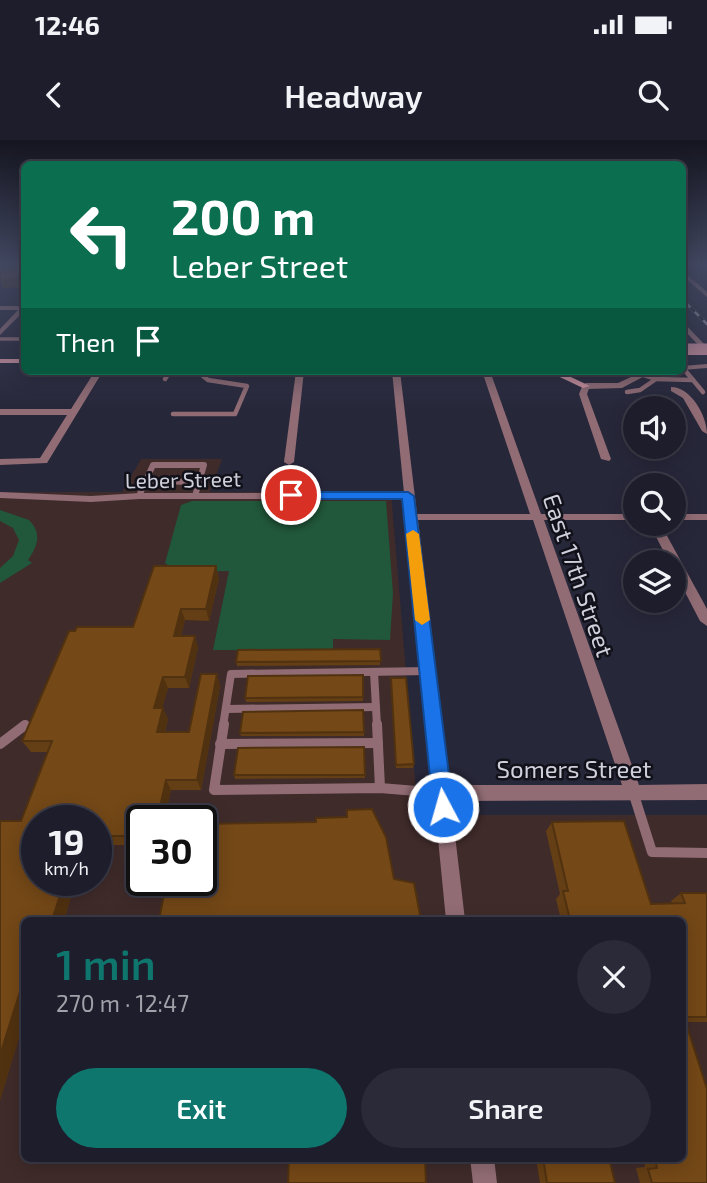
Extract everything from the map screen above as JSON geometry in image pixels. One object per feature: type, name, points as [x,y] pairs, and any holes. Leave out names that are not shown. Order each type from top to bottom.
[{"type":"main road","points":[[686,351],[707,351]]},
{"type":"main road","points":[[0,361],[21,361]]},
{"type":"main road","points":[[0,369],[21,369]]},
{"type":"main road","points":[[560,375],[586,386]]},
{"type":"main road","points":[[575,375],[586,386]]},
{"type":"street","points":[[0,333],[20,313]]},
{"type":"street","points":[[686,327],[707,351]]},
{"type":"street","points":[[686,368],[707,366]]},
{"type":"street","points":[[0,461],[43,461],[96,375]]},
{"type":"street","points":[[289,462],[300,375]]},
{"type":"street","points":[[396,375],[456,917]]},
{"type":"street","name":"East 17th Street","points":[[487,375],[633,792]]},
{"type":"street","points":[[606,459],[583,394],[586,386],[610,388],[649,375]]},
{"type":"street","points":[[674,389],[686,396],[707,431]]},
{"type":"street","points":[[0,412],[72,412]]},
{"type":"street","points":[[411,517],[623,517]]},
{"type":"street","points":[[686,517],[707,517]]},
{"type":"street","points":[[661,536],[707,621]]},
{"type":"street","name":"Somers Street","points":[[442,793],[707,792]]},
{"type":"street","points":[[482,1162],[485,1183]]},
{"type":"lane","points":[[0,339],[21,339]]},
{"type":"lane","points":[[686,372],[703,392]]},
{"type":"lane","points":[[166,379],[168,375]]},
{"type":"lane","points":[[173,414],[235,414],[247,386],[208,380],[204,375]]},
{"type":"lane","points":[[627,393],[640,390],[649,375],[693,380]]},
{"type":"lane","points":[[139,496],[153,465],[204,465],[195,496]]},
{"type":"lane","points":[[146,481],[199,482]]},
{"type":"lane","name":"Leber Street","points":[[0,495],[72,496],[90,499],[139,496],[408,496]]},
{"type":"lane","points":[[428,671],[231,674],[214,790],[380,788],[442,793]]},
{"type":"lane","points":[[374,672],[380,788]]},
{"type":"lane","points":[[226,709],[376,707]]},
{"type":"lane","points":[[0,744],[25,724]]},
{"type":"lane","points":[[220,744],[378,743]]},
{"type":"lane","points":[[633,792],[652,852],[707,853]]},
{"type":"shaded area","points":[[141,459],[222,459],[210,492],[391,492],[418,815],[707,815],[707,1183],[0,1183],[0,492],[122,492]]},
{"type":"green space","points":[[192,501],[386,501],[393,593],[390,640],[333,639],[333,651],[213,650],[229,571],[178,572],[165,563],[181,505]]},
{"type":"green space","points":[[0,510],[29,520],[36,530],[37,540],[28,560],[32,563],[0,583],[0,568],[13,556],[19,540],[13,528],[0,521]]},
{"type":"building","points":[[154,566],[216,566],[206,609],[181,609],[174,636],[195,636],[185,677],[163,677],[154,708],[163,708],[157,732],[189,732],[201,674],[217,674],[197,780],[166,780],[160,805],[126,805],[126,836],[112,836],[112,805],[27,805],[52,741],[22,741],[69,631],[75,631],[77,627],[133,627]]},
{"type":"building","points":[[380,649],[381,661],[236,662],[238,650]]},
{"type":"building","points":[[363,675],[363,697],[245,698],[248,676]]},
{"type":"building","points":[[391,678],[406,678],[414,764],[396,765]]},
{"type":"building","points":[[363,710],[364,732],[240,733],[243,712]]},
{"type":"building","points":[[364,747],[365,775],[234,775],[238,748]]},
{"type":"building","points":[[372,809],[386,837],[394,879],[414,883],[420,917],[160,917],[164,896],[217,896],[217,824],[316,822],[316,818],[347,817],[347,810]]},
{"type":"building","points":[[0,821],[21,821],[21,896],[60,896],[53,917],[21,917],[21,988],[0,1055]]},
{"type":"building","points":[[624,821],[651,904],[685,903],[681,893],[707,893],[707,1017],[686,1017],[686,917],[569,917],[563,891],[568,891],[552,822]]},
{"type":"building","points":[[686,1023],[707,1089],[707,1183],[652,1183],[648,1169],[657,1168],[656,1162],[686,1162]]},
{"type":"building","points":[[289,1162],[425,1162],[426,1183],[288,1183]]},
{"type":"building","points":[[544,1162],[610,1162],[615,1183],[547,1183]]},
{"type":"railway","points":[[696,313],[707,324]]},
{"type":"slow traffic","points":[[413,534],[422,620]]},
{"type":"route","points":[[291,495],[408,496],[443,807]]}]
